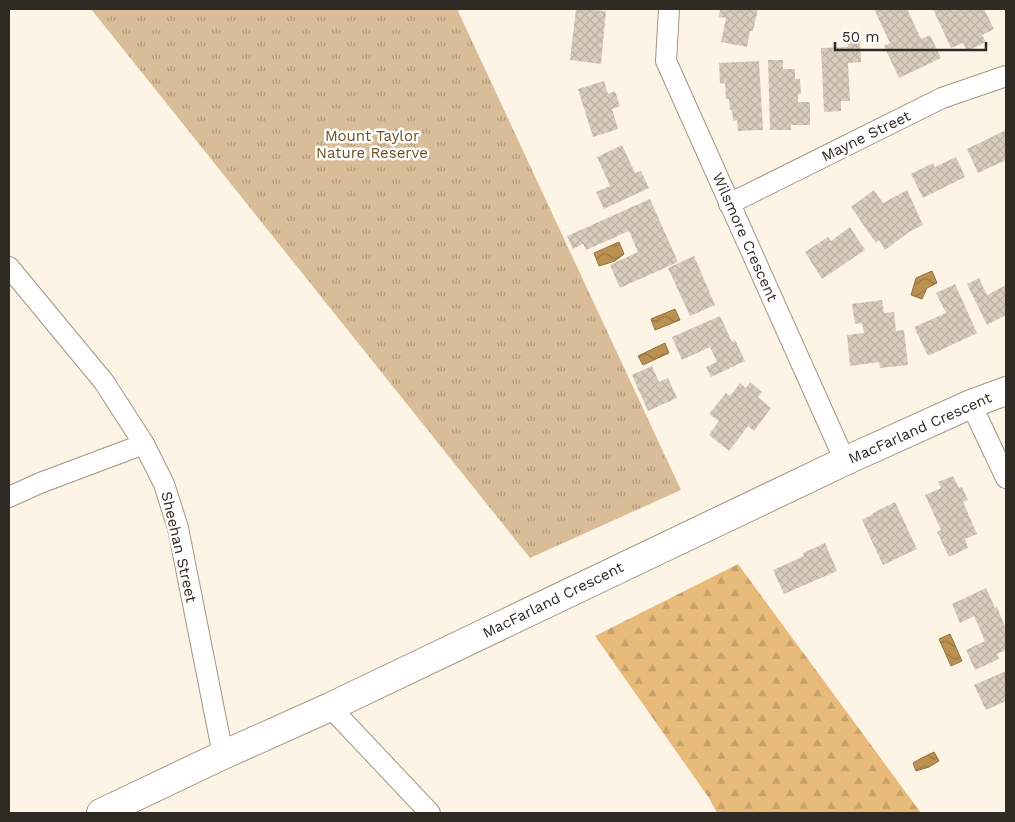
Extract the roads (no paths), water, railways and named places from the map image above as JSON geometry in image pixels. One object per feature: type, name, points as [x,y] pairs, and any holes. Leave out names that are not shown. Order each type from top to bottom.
[{"type":"street","name":"Wilsmore Crescent","points":[[669,9],[666,61],[845,461]]},
{"type":"street","name":"Mayne Street","points":[[730,204],[942,98],[1006,76]]},
{"type":"street","name":"Sheehan Street","points":[[9,267],[104,382],[144,444],[164,484],[178,528],[223,755]]},
{"type":"street","name":"MacFarland Crescent","points":[[101,813],[330,707],[845,461],[971,404],[1006,391]]},
{"type":"street","points":[[971,404],[1006,478]]},
{"type":"street","points":[[9,497],[40,483],[144,444]]},
{"type":"street","points":[[330,707],[430,813]]},
{"type":"water","points":[[619,242],[624,254],[615,261],[599,266],[594,253]]},
{"type":"water","points":[[932,271],[937,283],[927,288],[922,299],[911,295],[916,278]]},
{"type":"water","points":[[675,309],[680,320],[655,330],[651,319]]},
{"type":"water","points":[[665,343],[669,353],[643,365],[638,356]]},
{"type":"water","points":[[950,634],[962,661],[951,666],[939,639]]},
{"type":"water","points":[[934,752],[939,761],[929,767],[916,771],[913,763]]},
{"type":"park label","name":"Mount Taylor Nature Reserve","points":[[372,144]]}]
